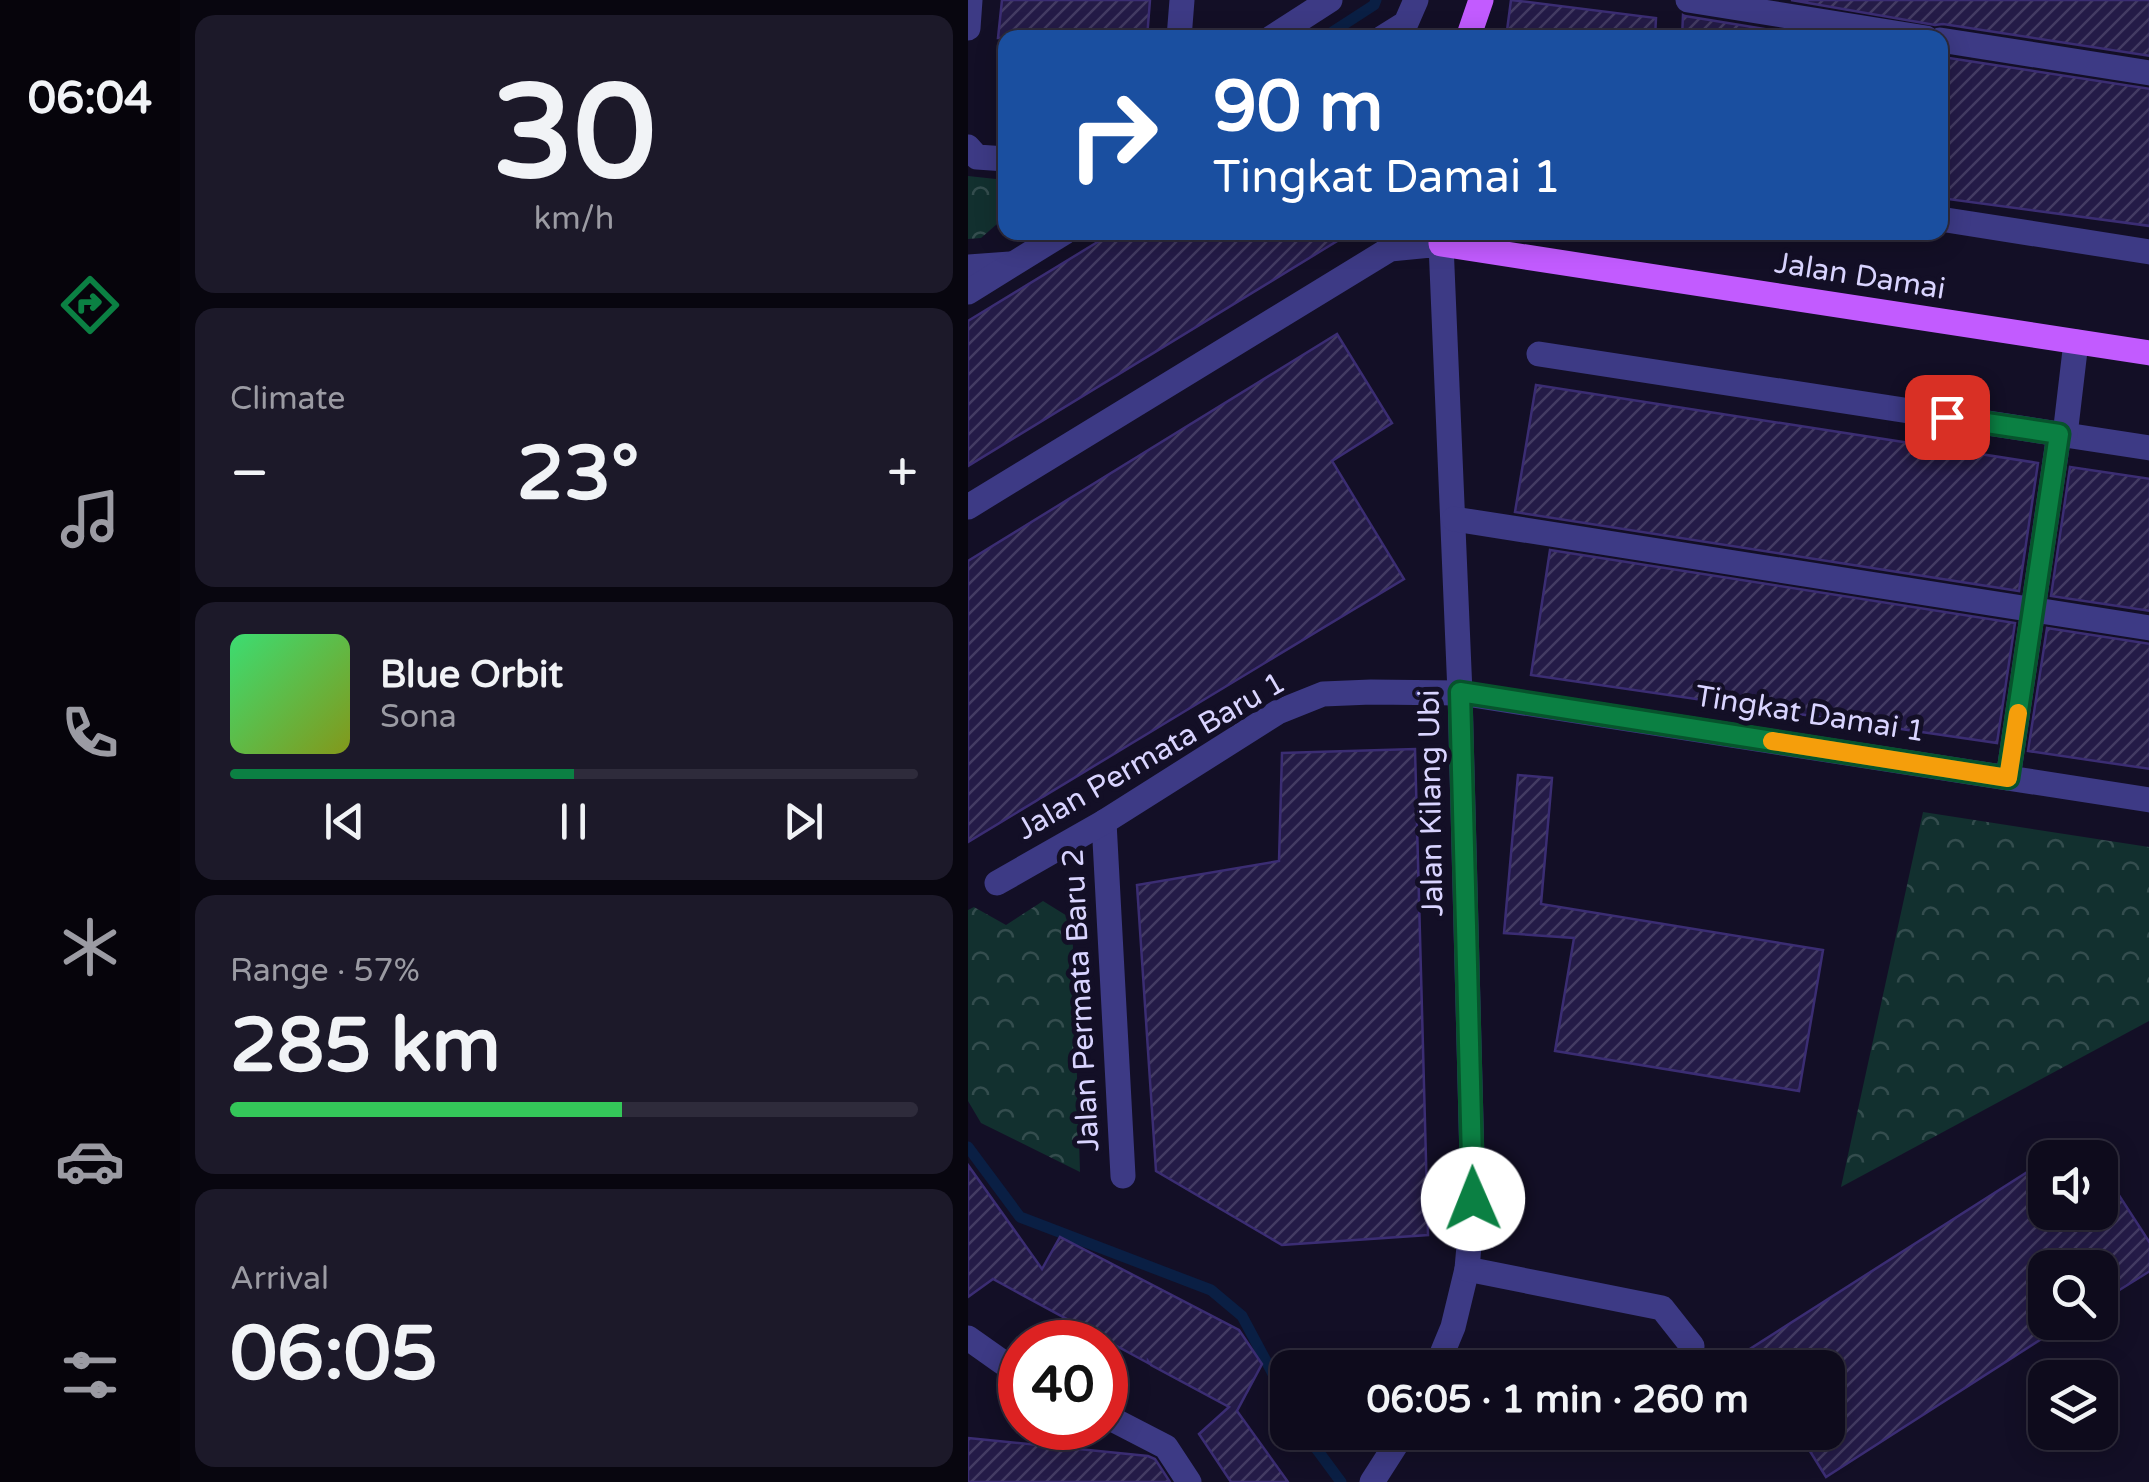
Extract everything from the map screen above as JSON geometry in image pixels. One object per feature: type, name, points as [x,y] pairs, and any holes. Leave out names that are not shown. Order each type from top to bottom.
[{"type":"main road","points":[[1471,30],[1481,0]]},
{"type":"main road","name":"Jalan Damai","points":[[1453,240],[2150,353]]},
{"type":"street","points":[[968,28],[970,0]]},
{"type":"street","points":[[1180,30],[1182,0]]},
{"type":"street","points":[[1283,30],[1330,0]]},
{"type":"street","points":[[1395,30],[1406,23],[1416,0]]},
{"type":"street","points":[[1688,0],[1876,30]]},
{"type":"street","points":[[1948,41],[2150,73]]},
{"type":"street","points":[[968,146],[976,158],[998,159]]},
{"type":"street","points":[[1948,220],[2150,252]]},
{"type":"street","points":[[968,292],[1052,240]]},
{"type":"street","points":[[968,507],[1390,250],[1432,240]]},
{"type":"street","name":"Jalan Kilang Ubi","points":[[1441,240],[1460,692],[1473,1199],[1467,1269],[1443,1350]]},
{"type":"street","points":[[968,266],[1015,264]]},
{"type":"street","points":[[2008,778],[2076,342]]},
{"type":"street","points":[[1539,354],[2150,448]]},
{"type":"street","points":[[1454,519],[2150,628]]},
{"type":"street","name":"Tingkat Damai 1","points":[[1460,692],[2150,800]]},
{"type":"street","name":"Jalan Permata Baru 1","points":[[997,884],[1278,712],[1323,694],[1460,692]]},
{"type":"street","name":"Jalan Permata Baru 2","points":[[1104,822],[1123,1176]]},
{"type":"street","points":[[1467,1269],[1662,1308],[1692,1346]]},
{"type":"street","points":[[968,1338],[998,1359]]},
{"type":"street","points":[[1128,1428],[1166,1448],[1189,1482]]},
{"type":"street","points":[[1372,1482],[1392,1450]]},
{"type":"green space","points":[[968,176],[998,179],[998,223],[981,238],[968,239]]},
{"type":"green space","points":[[1923,812],[2149,847],[2149,1021],[1841,1187]]},
{"type":"green space","points":[[1043,901],[1072,919],[1080,1172],[981,1123],[968,1101],[968,910],[974,907],[1006,925]]},
{"type":"building","points":[[1002,0],[1150,0],[1148,30],[999,30]]},
{"type":"building","points":[[1511,0],[1656,18],[1655,30],[1507,30]]},
{"type":"building","points":[[1791,0],[2150,0],[2150,56],[1935,25]]},
{"type":"building","points":[[1683,15],[1771,30],[1682,30]]},
{"type":"building","points":[[1949,58],[2150,89],[2150,226],[1948,199]]},
{"type":"building","points":[[1101,240],[1339,240],[968,466],[968,321]]},
{"type":"building","points":[[1337,334],[1392,423],[1332,461],[1404,579],[968,842],[968,561]]},
{"type":"building","points":[[1536,385],[2038,463],[2019,591],[1515,512]]},
{"type":"building","points":[[2070,467],[2150,479],[2150,611],[2051,596]]},
{"type":"building","points":[[1550,550],[2015,623],[1997,743],[1531,675]]},
{"type":"building","points":[[2047,628],[2150,644],[2150,769],[2028,751]]},
{"type":"building","points":[[1415,749],[1428,1235],[1282,1245],[1156,1171],[1137,885],[1279,861],[1282,753]]},
{"type":"building","points":[[1518,775],[1552,778],[1541,904],[1823,950],[1799,1091],[1555,1051],[1574,938],[1504,933]]},
{"type":"building","points":[[968,1165],[1042,1269],[1060,1237],[1239,1330],[1262,1364],[1237,1411],[1288,1482],[1231,1482],[1199,1434],[1229,1407],[1128,1352],[1128,1320],[1069,1320],[993,1279],[968,1297]]},
{"type":"building","points":[[2028,1171],[2028,1230],[2118,1230],[2118,1194],[2150,1243],[2150,1271],[2118,1291],[2118,1250],[2028,1250],[2028,1340],[2040,1340],[1826,1477],[1809,1450],[1845,1450],[1845,1350],[1748,1350]]},
{"type":"building","points":[[968,1438],[998,1441],[998,1450],[1088,1450],[1148,1456],[1155,1459],[1170,1482],[968,1482]]},
{"type":"waterway","points":[[1335,30],[1376,0]]},
{"type":"waterway","points":[[968,1147],[1020,1217],[1211,1290],[1242,1316],[1270,1368]]},
{"type":"waterway","points":[[1317,1450],[1341,1482]]},
{"type":"slow traffic","points":[[1772,741],[2008,778],[2018,713]]},
{"type":"route","points":[[1473,1199],[1460,692],[2008,778],[2059,434],[1947,417]]}]
